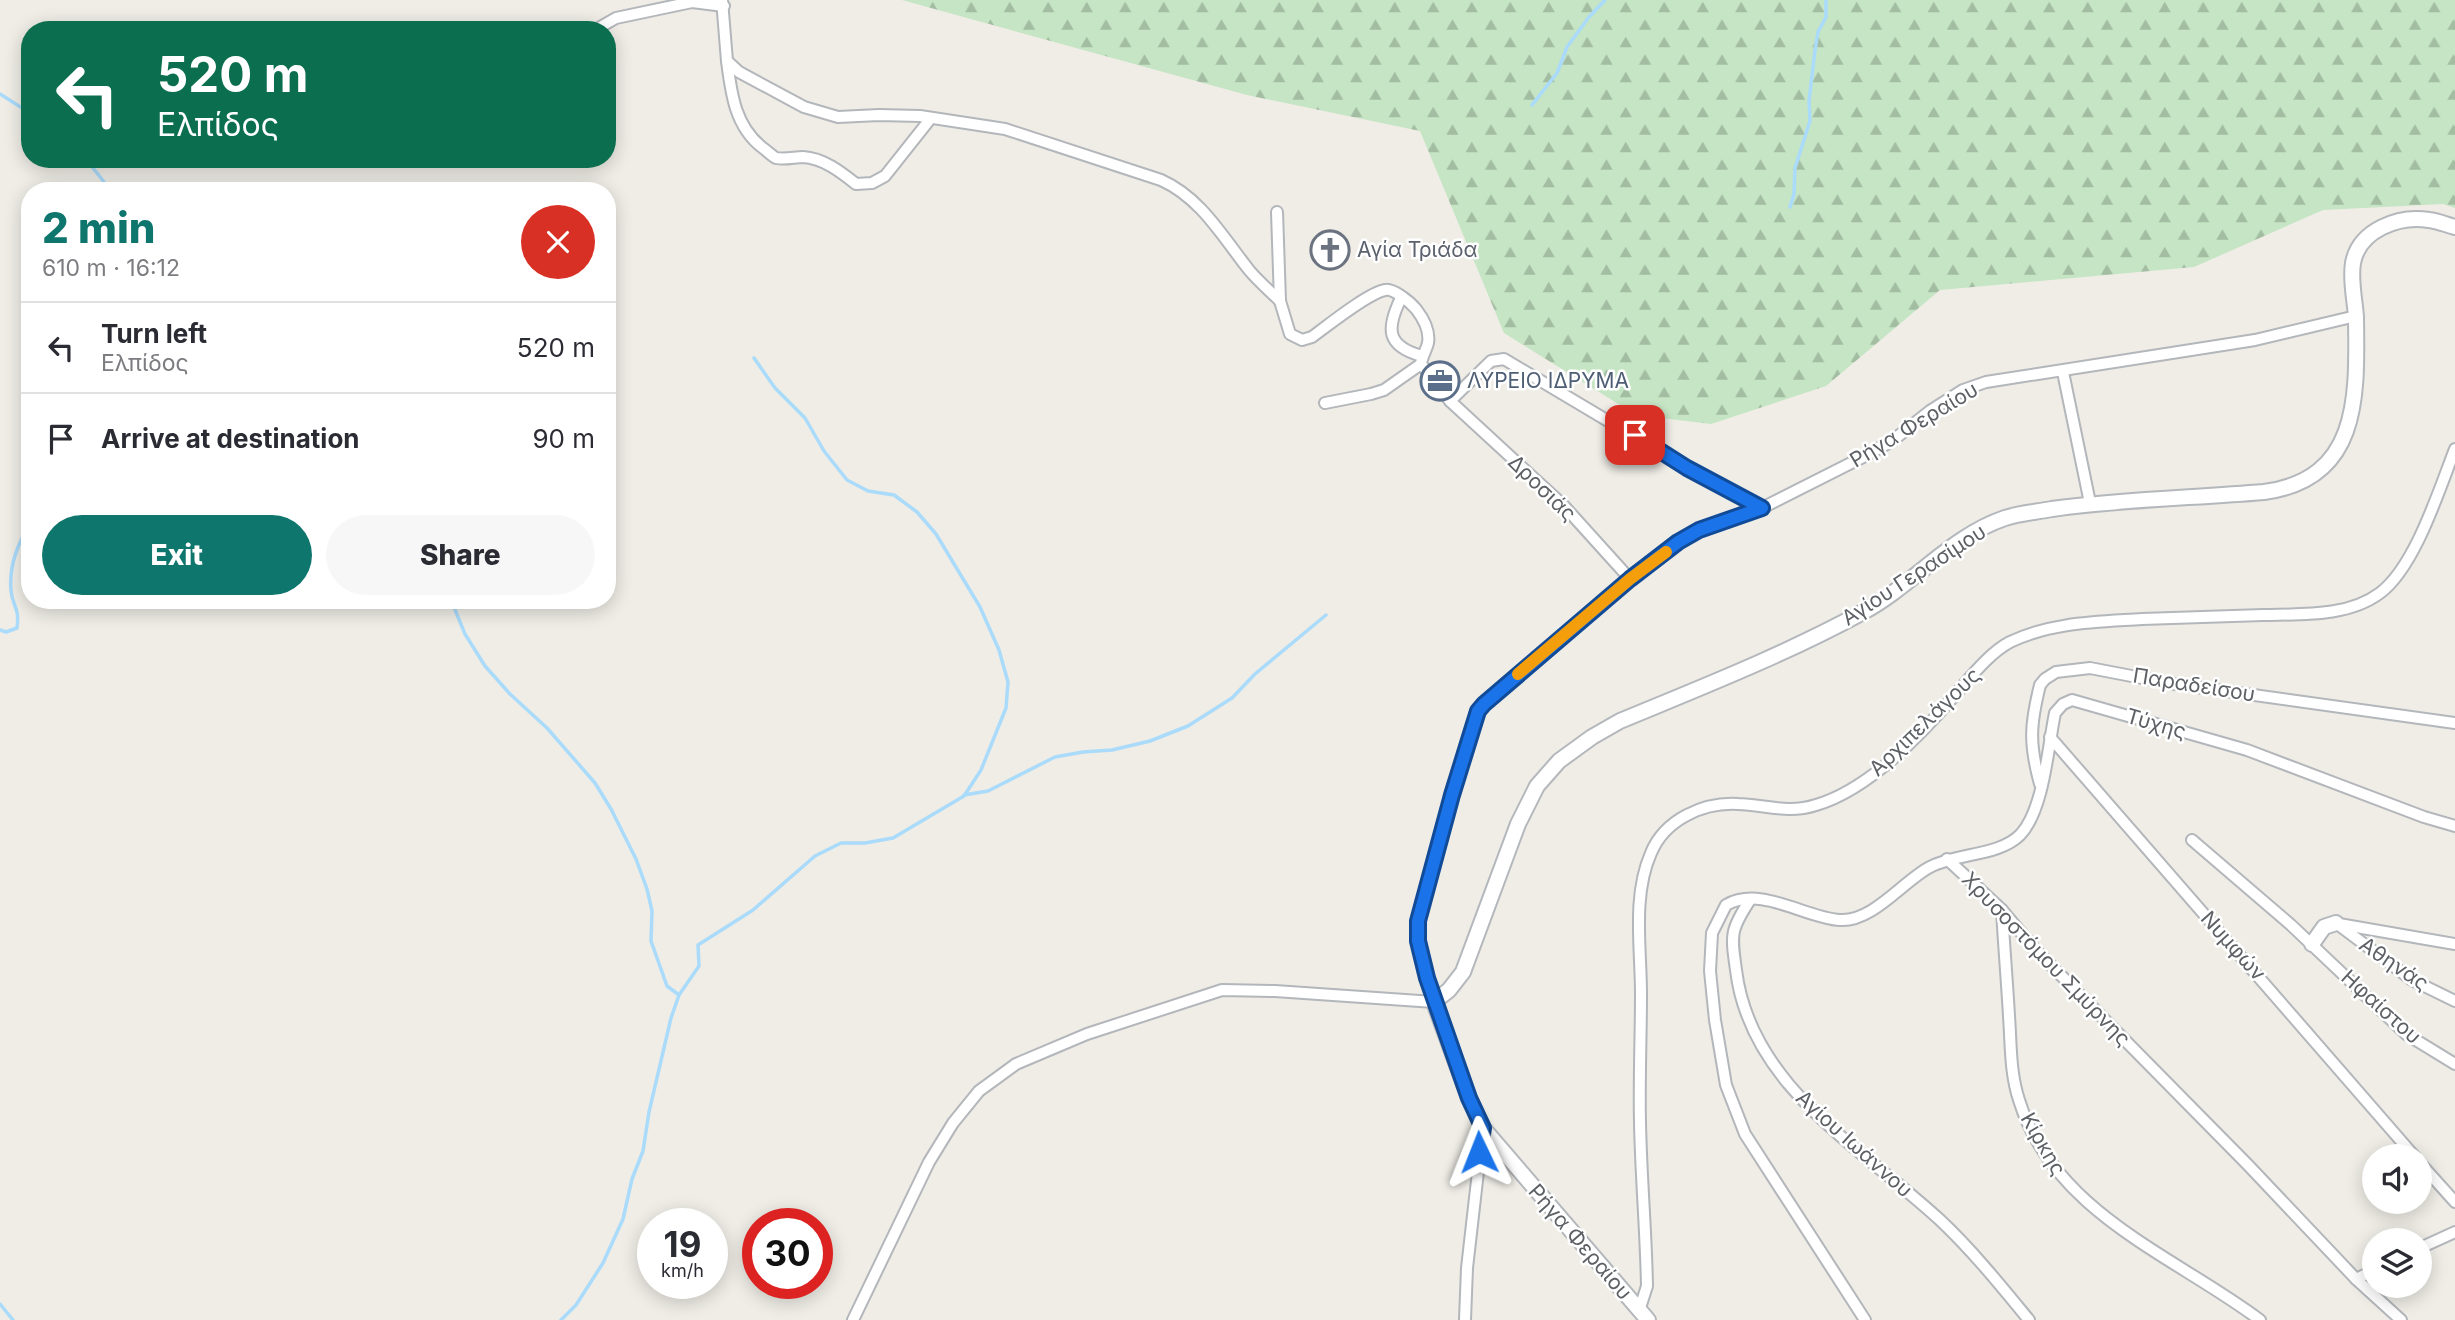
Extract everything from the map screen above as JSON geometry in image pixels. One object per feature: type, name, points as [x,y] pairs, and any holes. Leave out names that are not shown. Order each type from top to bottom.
[{"type":"street","points":[[611,21],[678,4],[723,3],[731,91],[739,118],[753,140],[775,157],[804,157],[823,162],[842,172],[856,184],[872,183],[885,176],[931,118]]},
{"type":"street","points":[[727,61],[739,72],[804,107],[838,117],[879,115],[931,118],[1004,129],[1161,180],[1179,188],[1204,212],[1249,270],[1280,301]]},
{"type":"street","points":[[1277,212],[1280,301],[1290,334],[1302,340],[1312,337],[1367,299],[1385,290],[1394,292],[1412,304],[1424,319],[1428,343],[1422,360],[1384,390],[1325,403]]},
{"type":"street","name":"Αγίου Γερασίμου","points":[[1434,1002],[1449,990],[1463,972],[1518,824],[1537,786],[1559,761],[1620,721],[1783,651],[1866,611],[1984,527],[2028,512],[2090,503],[2284,489],[2321,471],[2341,446],[2353,396],[2356,316],[2353,262],[2361,245],[2375,232],[2393,222],[2430,220],[2455,227]]},
{"type":"street","name":"Δροσιάς","points":[[1401,298],[1392,316],[1391,328],[1395,341],[1405,351],[1422,360],[1450,401],[1564,506],[1630,579]]},
{"type":"street","name":"Ρήγα Φεραίου","points":[[1644,1315],[1483,1128],[1469,1098],[1434,1002],[1418,941],[1418,921],[1478,711],[1630,579],[1699,530],[1762,508],[1892,441],[1930,411],[1963,390],[1986,382],[2255,340],[2356,316]]},
{"type":"street","points":[[1450,401],[1491,361],[1504,359],[1687,468],[1762,508]]},
{"type":"street","points":[[2063,372],[2090,503]]},
{"type":"street","name":"Αρχιπελάγους","points":[[1644,1315],[1647,1286],[1640,1124],[1640,902],[1651,853],[1662,833],[1680,819],[1705,806],[1739,804],[1791,811],[1817,805],[1850,790],[1885,765],[2006,644],[2039,630],[2081,623],[2306,614],[2355,607],[2381,592],[2399,573],[2431,513],[2455,449]]},
{"type":"street","name":"Παραδείσου","points":[[2040,786],[2032,754],[2031,736],[2040,685],[2056,672],[2076,668],[2455,723]]},
{"type":"street","name":"Τύχης","points":[[1947,859],[2005,846],[2021,834],[2033,811],[2055,713],[2072,700],[2247,750],[2455,826]]},
{"type":"street","name":"Νυμφών","points":[[2050,737],[2404,1144]]},
{"type":"street","name":"Ηφαίστου","points":[[2192,840],[2312,944],[2406,1034],[2455,1063]]},
{"type":"street","name":"Χρυσοστόμου Σμύρνης","points":[[1750,900],[1770,901],[1841,920],[1858,918],[1927,869],[1947,859],[2002,910],[2034,948],[2356,1279],[2402,1320]]},
{"type":"street","points":[[1750,900],[1726,905],[1712,933],[1711,984],[1726,1085],[1745,1134],[1865,1320]]},
{"type":"street","name":"Αγίου Ιωάννου","points":[[1750,900],[1737,919],[1733,931],[1738,989],[1758,1040],[1774,1066],[1796,1094],[1817,1114],[1942,1222],[2029,1320]]},
{"type":"street","name":"Κίρκης","points":[[2002,910],[2011,1065],[2018,1100],[2034,1137],[2050,1163],[2064,1181],[2093,1208],[2260,1320]]},
{"type":"street","points":[[2312,944],[2324,927],[2336,923],[2455,944]]},
{"type":"street","name":"Αθηνάς","points":[[2336,923],[2412,980],[2455,1001]]},
{"type":"street","points":[[853,1320],[929,1162],[953,1123],[979,1091],[1016,1064],[1087,1034],[1222,990],[1434,1002]]},
{"type":"street","points":[[1465,1320],[1467,1268],[1483,1128]]},
{"type":"street","points":[[2432,1176],[2455,1202]]},
{"type":"street","points":[[2432,1243],[2455,1232]]},
{"type":"street","points":[[2356,1279],[2362,1276]]},
{"type":"green space","points":[[902,0],[2455,0],[2455,208],[2443,204],[2323,210],[2194,267],[1940,290],[1826,386],[1711,424],[1636,415],[1504,333],[1420,131],[1247,95]]},
{"type":"waterway","points":[[1532,105],[1557,73],[1567,47],[1605,0]]},
{"type":"waterway","points":[[1790,207],[1794,194],[1795,168],[1810,121],[1809,101],[1815,50],[1818,32],[1826,17],[1826,0]]},
{"type":"waterway","points":[[0,94],[21,107]]},
{"type":"waterway","points":[[93,168],[104,182]]},
{"type":"waterway","points":[[561,1320],[576,1305],[603,1263],[623,1219],[632,1179],[643,1151],[649,1112],[671,1018],[679,995],[699,966],[698,945],[753,910],[815,856],[841,843],[865,843],[893,838],[964,796],[981,770],[1006,708],[1008,682],[999,650],[980,607],[936,534],[917,512],[894,495],[868,491],[847,480],[824,451],[805,418],[775,388],[754,358]]},
{"type":"waterway","points":[[0,630],[6,632],[17,628],[11,573],[21,541]]},
{"type":"waterway","points":[[455,609],[465,634],[485,666],[510,694],[547,728],[595,783],[611,809],[636,859],[647,889],[652,911],[651,941],[667,986],[679,995]]},
{"type":"waterway","points":[[964,795],[988,791],[1055,757],[1112,750],[1150,741],[1188,726],[1232,698],[1255,674],[1326,615]]},
{"type":"waterway","points":[[0,1304],[13,1320]]},
{"type":"slow traffic","points":[[1518,674],[1666,552]]},
{"type":"place","name":"Αγία Τριάδα","points":[[1330,250]]},
{"type":"place","name":"ΛΥΡΕΙΟ ΙΔΡΥΜΑ","points":[[1440,381]]},
{"type":"route","points":[[1479,1152],[1483,1128],[1469,1098],[1434,1002],[1418,941],[1418,921],[1478,711],[1630,579],[1678,542],[1699,530],[1762,508],[1687,468],[1635,435]]}]
